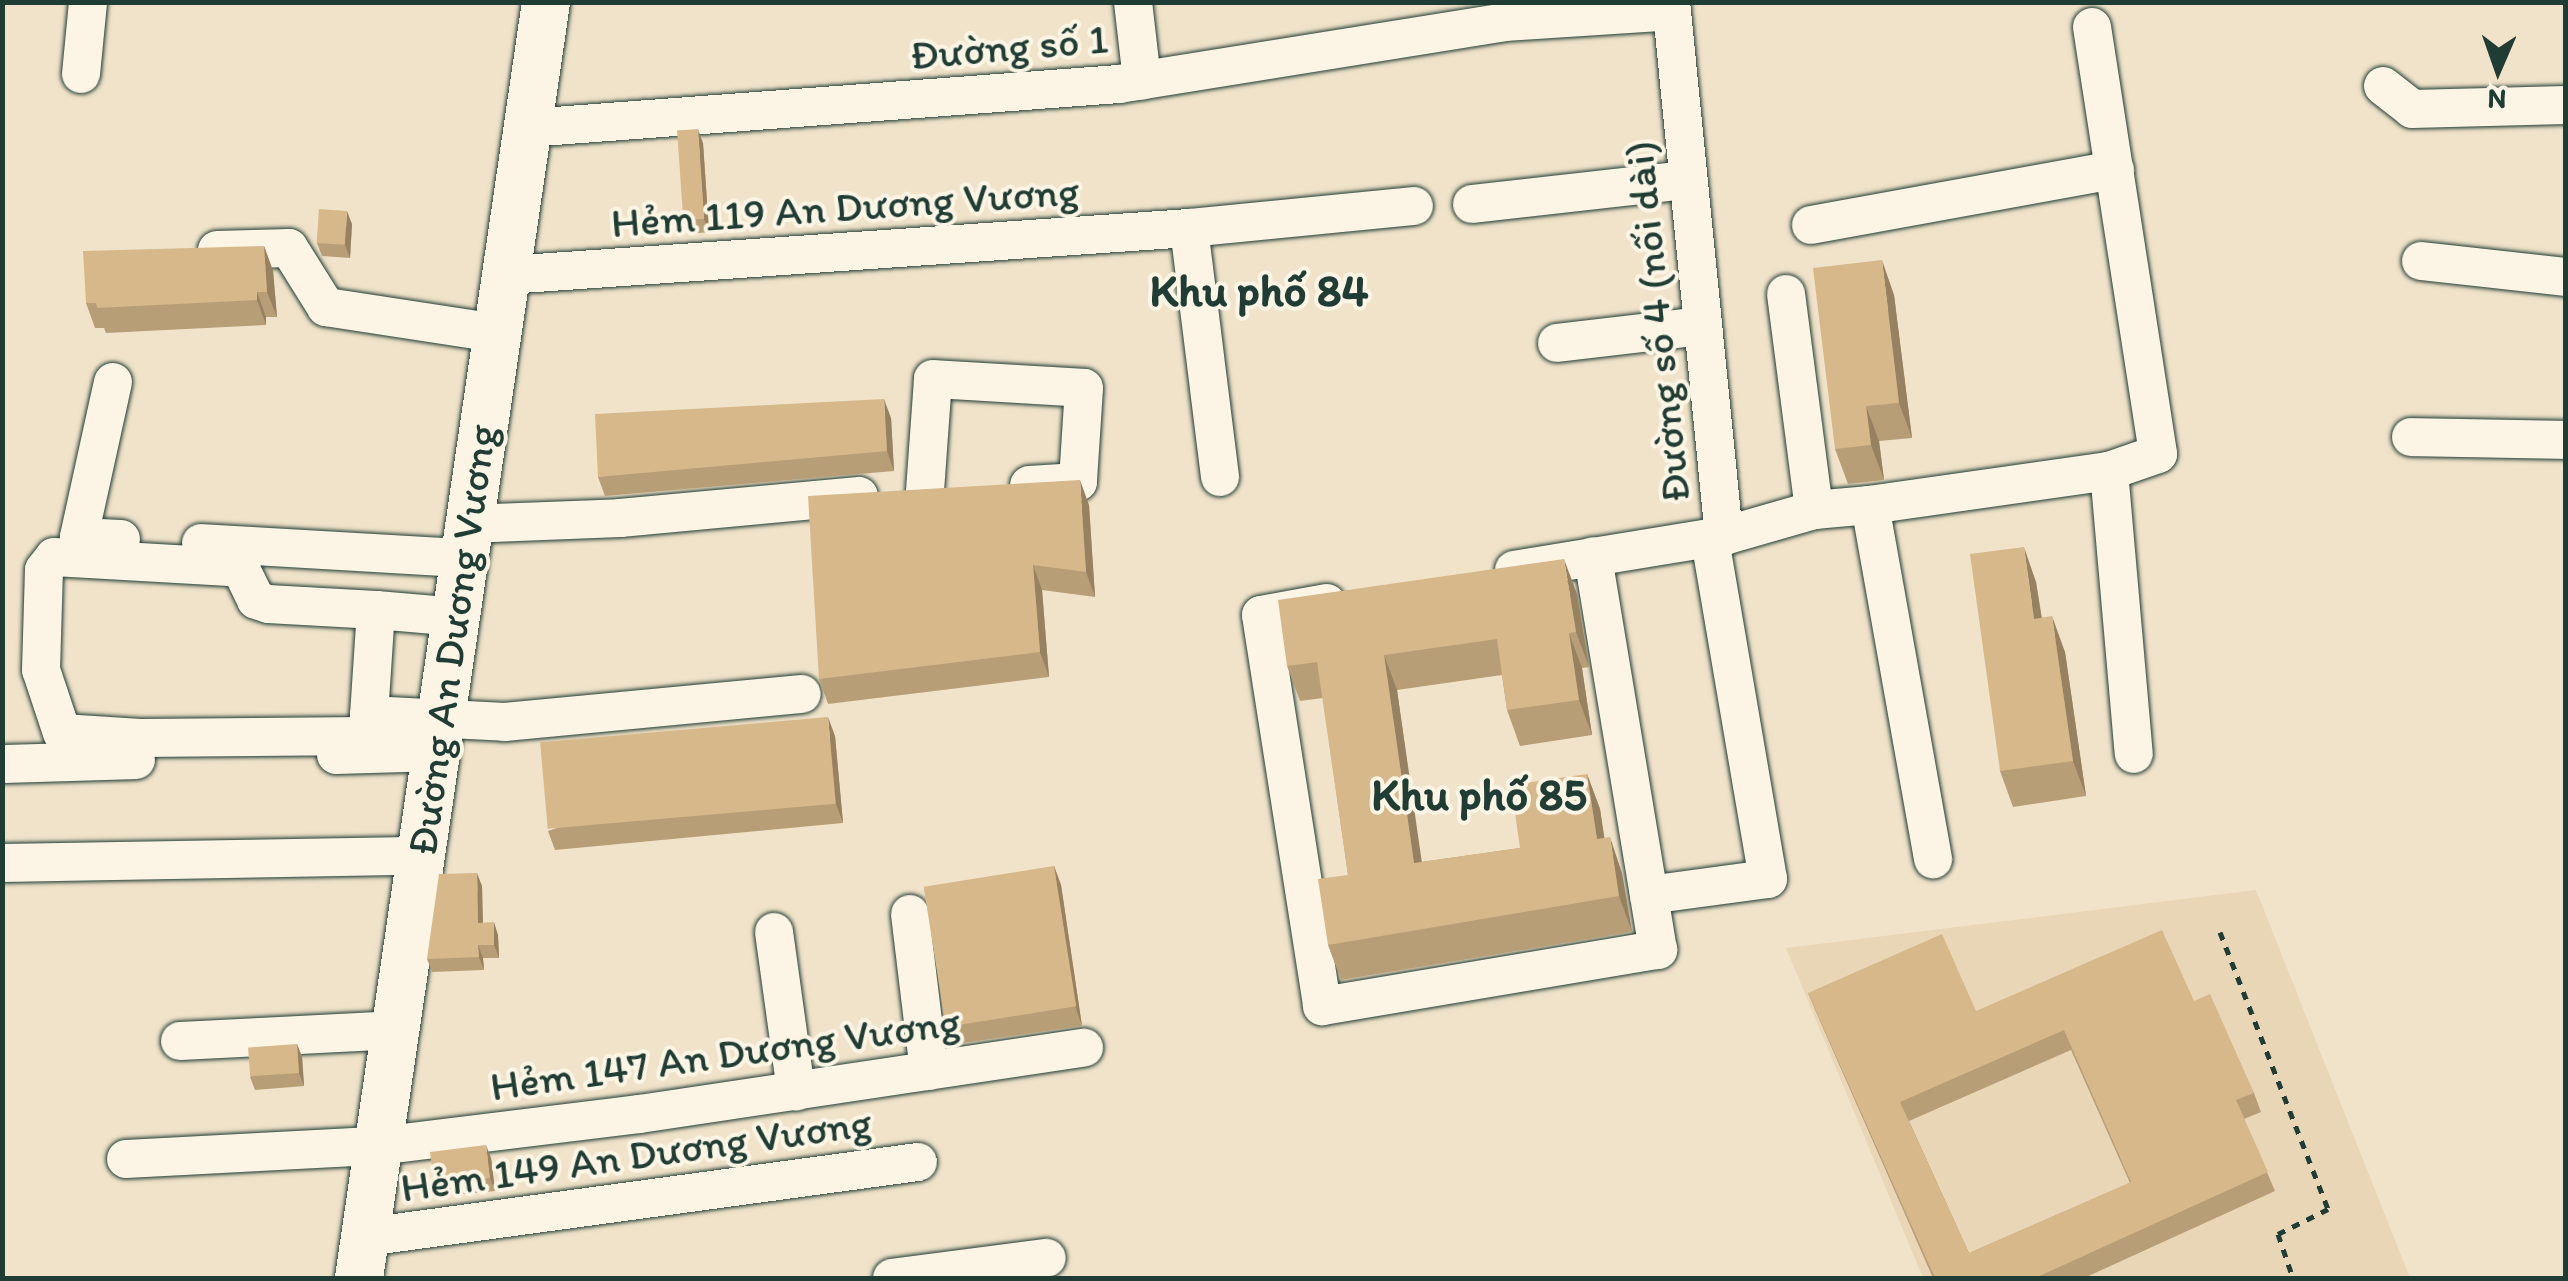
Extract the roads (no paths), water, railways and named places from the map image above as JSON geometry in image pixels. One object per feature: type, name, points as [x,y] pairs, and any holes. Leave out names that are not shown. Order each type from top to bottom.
[{"type":"main road","name":"Đường An Dương Vương","points":[[362,1258],[546,2]]},
{"type":"street","points":[[81,74],[88,2]]},
{"type":"street","points":[[1133,2],[1142,80]]},
{"type":"street","name":"Đường số 1","points":[[528,128],[1142,80],[1503,12],[1672,7]]},
{"type":"street","name":"Đường số 4 (nối dài)","points":[[1672,7],[1717,537],[1814,510],[2109,471],[2158,454],[2115,170]]},
{"type":"street","points":[[1811,225],[2115,170],[2092,27]]},
{"type":"street","points":[[2383,86],[2412,109],[2566,105]]},
{"type":"street","points":[[1472,204],[1686,180]]},
{"type":"street","name":"Hẻm 119 An Dương Vương","points":[[507,275],[1189,228],[1414,206]]},
{"type":"street","points":[[1189,228],[1220,477]]},
{"type":"street","points":[[176,251],[289,248],[326,306],[496,332]]},
{"type":"street","points":[[2421,261],[2566,277]]},
{"type":"street","points":[[1786,294],[1814,510]]},
{"type":"street","points":[[1557,343],[1702,326]]},
{"type":"street","points":[[925,491],[933,378],[1084,388],[1078,482],[1002,486]]},
{"type":"street","points":[[113,382],[79,537],[242,542],[465,541],[620,518],[963,489]]},
{"type":"street","points":[[2410,438],[2566,440]]},
{"type":"street","points":[[2109,471],[2134,754]]},
{"type":"street","points":[[1870,505],[1933,859]]},
{"type":"street","points":[[1476,577],[1717,537],[1768,879],[1649,895]]},
{"type":"street","points":[[242,542],[256,600],[458,617]]},
{"type":"street","points":[[242,542],[54,556],[48,562],[40,670],[58,730],[140,738],[368,736],[376,610]]},
{"type":"street","points":[[1358,598],[1261,615],[1322,1006],[1658,950],[1593,556]]},
{"type":"street","points":[[2,764],[441,735],[504,722],[802,694]]},
{"type":"street","points":[[368,715],[441,735]]},
{"type":"street","points":[[2,864],[420,856]]},
{"type":"street","points":[[910,914],[929,1071]]},
{"type":"street","points":[[774,932],[796,1091]]},
{"type":"street","points":[[180,1041],[394,1030]]},
{"type":"street","name":"Hẻm 147 An Dương Vương","points":[[126,1159],[378,1146],[1084,1048]]},
{"type":"street","name":"Hẻm 149 An Dương Vương","points":[[362,1258],[918,1162]]},
{"type":"street","points":[[892,1278],[1047,1258]]},
{"type":"district","name":"Khu phố 84","points":[[1259,291]]},
{"type":"district","name":"Khu phố 85","points":[[1479,795]]}]
